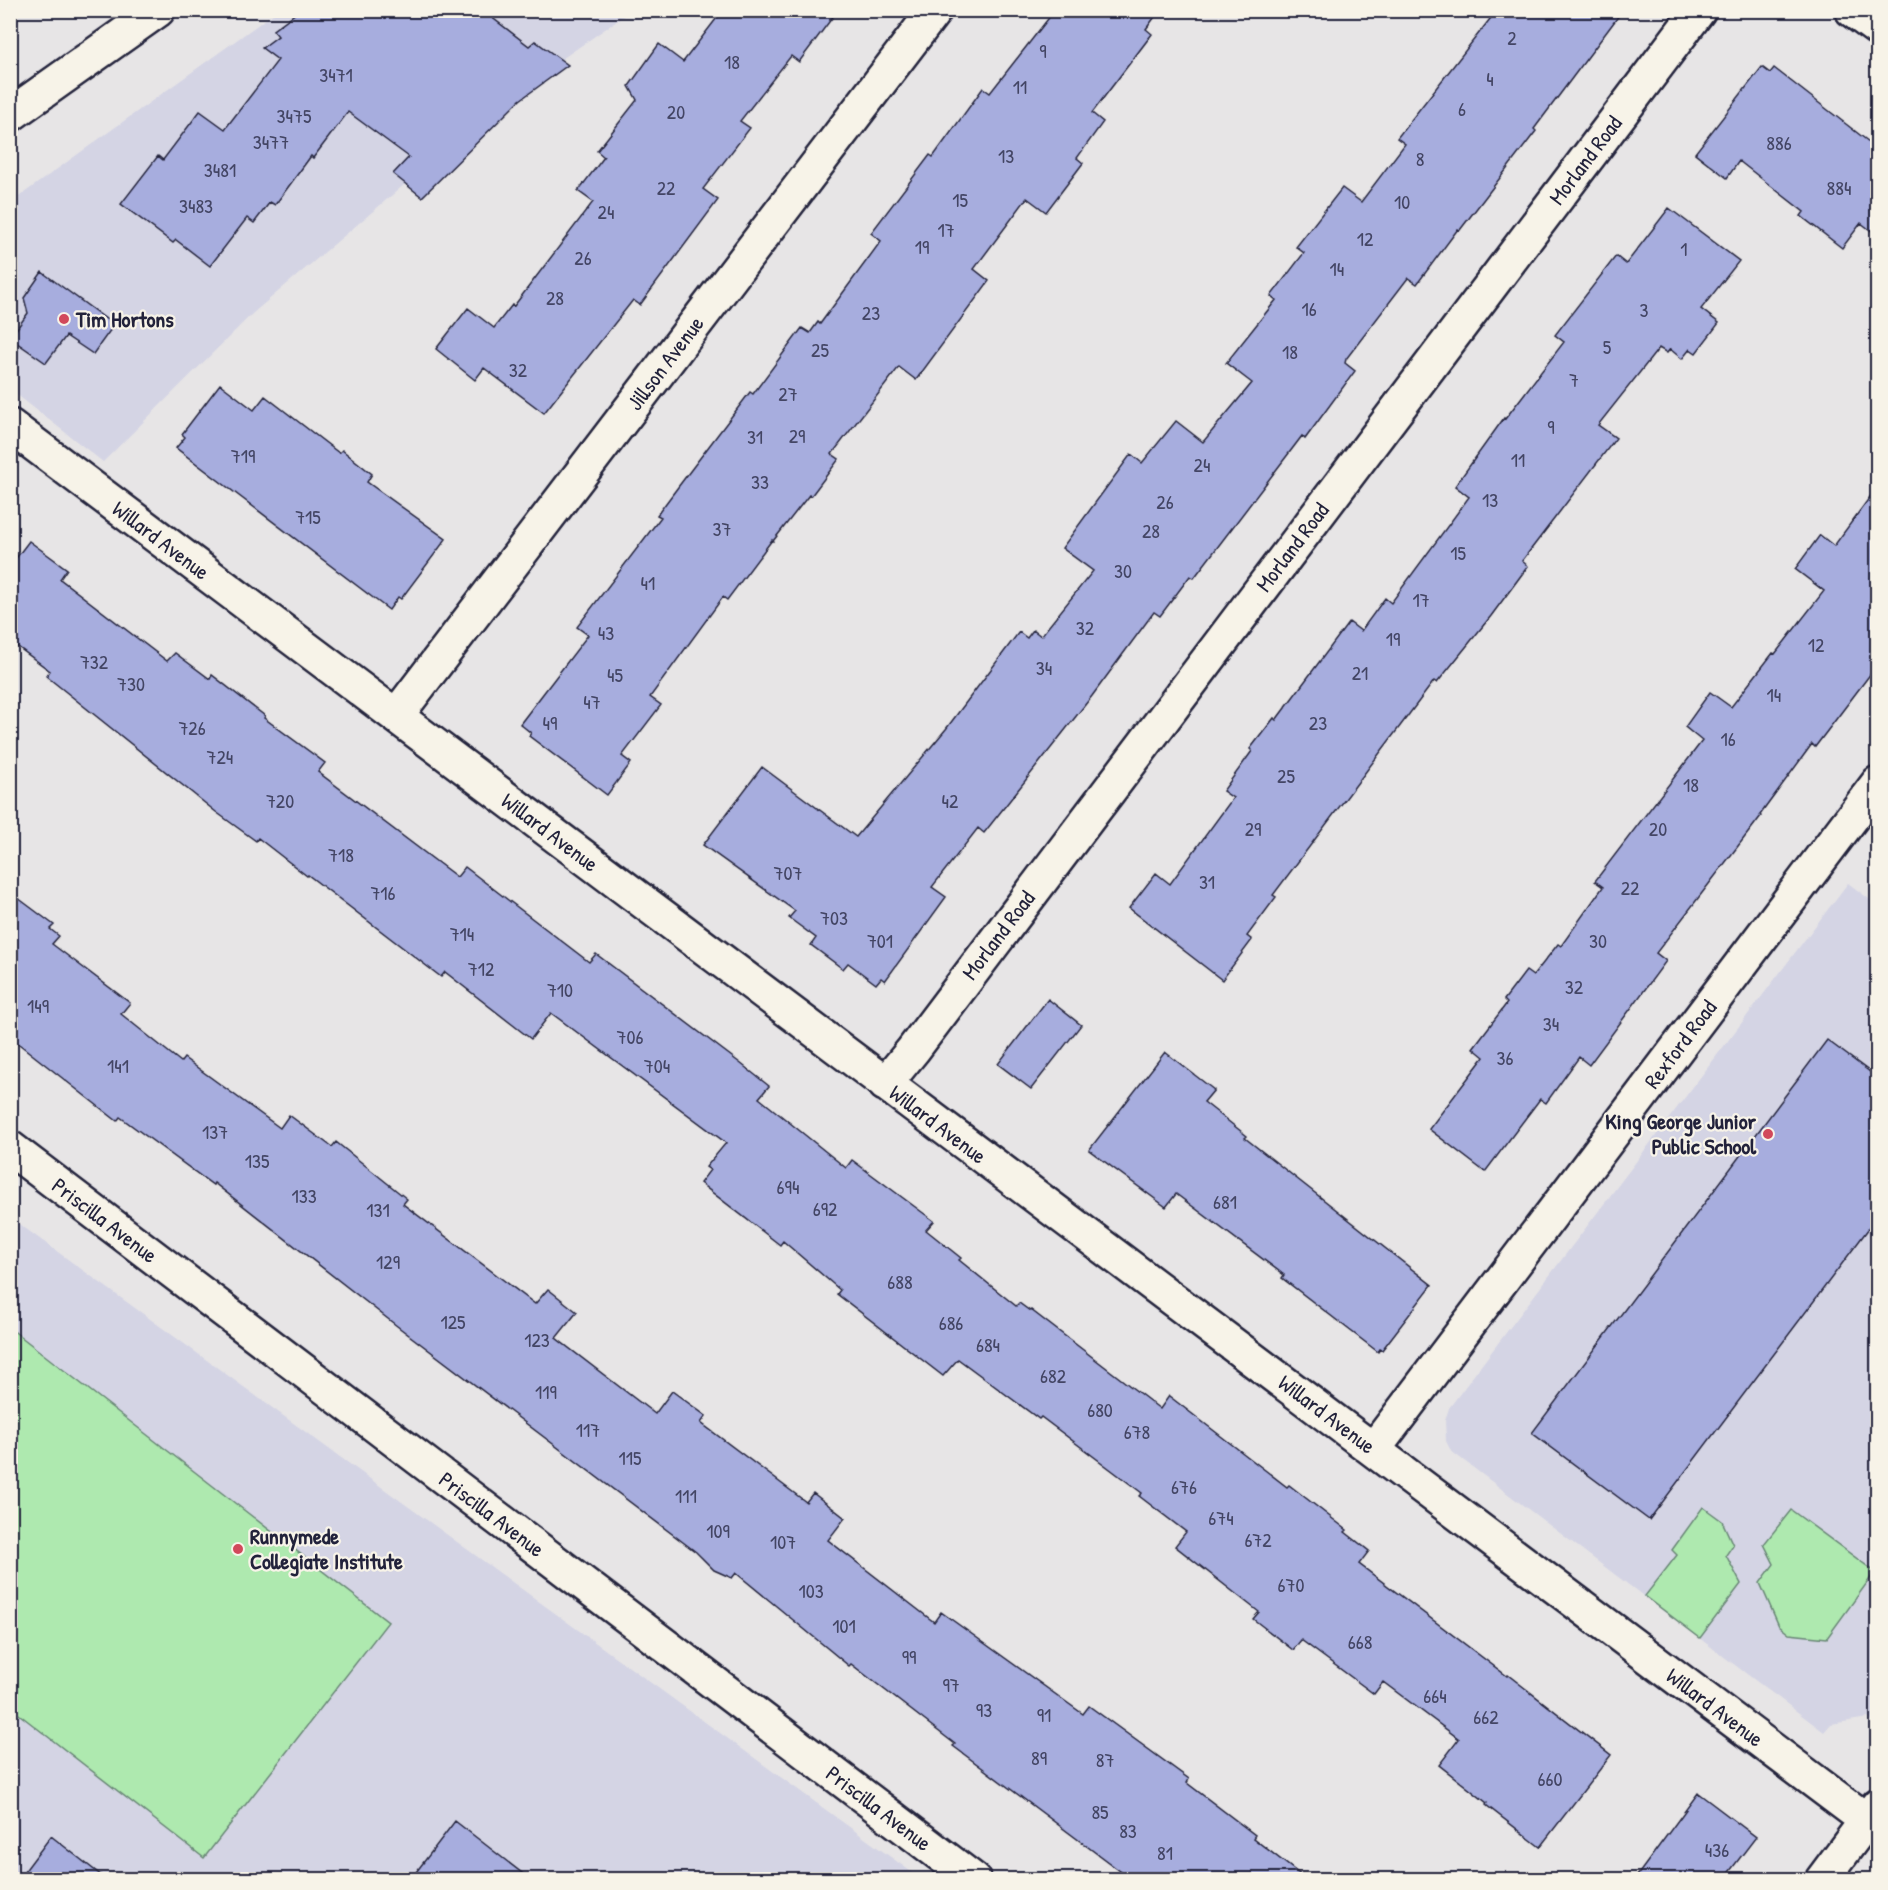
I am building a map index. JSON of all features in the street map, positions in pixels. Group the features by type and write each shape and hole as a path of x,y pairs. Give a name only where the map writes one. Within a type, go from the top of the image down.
{"street":[{"path":"10,115 158,10"},
{"name":"Jillson Avenue","path":"396,716 935,10"},
{"name":"Morland Road","path":"885,1084 1699,10"},
{"path":"1852,10 1878,29"},
{"name":"Willard Avenue","path":"10,426 1374,1449 1872,1813"},
{"name":"Rexford Road","path":"1374,1449 1878,783"},
{"name":"Priscilla Avenue","path":"10,1148 974,1880"},
{"path":"1822,1880 1872,1813"}],"shaded area":[{"path":"277,11 631,11 510,95 253,313 103,462 11,390 10,203"},
{"name":"King George Junior Public School","path":"1848,883 1877,905 1877,1726 1868,1718 1831,1724 1824,1732 1451,1451 1446,1441 1445,1420 1449,1408"},
{"name":"Runnymede Collegiate Institute","path":"11,1218 921,1879 11,1879"}],"green space":[{"path":"11,1329 388,1622 204,1858 11,1708"},
{"path":"1703,1507 1722,1521 1733,1545 1726,1555 1741,1584 1700,1638 1645,1596 1677,1555 1672,1550"},
{"path":"1791,1510 1875,1572 1827,1638 1789,1634 1779,1626 1760,1583 1774,1564 1764,1544"}],"building":[{"path":"300,10 482,10 529,46 535,41 568,65 520,100 422,197 393,174 409,157 348,112 313,158 311,156 275,205 270,202 254,223 247,218 210,266 176,240 173,243 121,204 158,156 163,160 200,111 225,129 278,60 262,48 278,36 273,30"},
{"path":"723,10 838,10 799,62 791,56 740,121 750,128 703,189 718,200 640,305 633,300 544,413 484,368 475,380 436,349 468,308 494,328 512,305 514,306 593,202 578,191 604,157 597,151 637,100 629,86 659,44 683,62"},
{"path":"1055,10 1160,10 1146,29 1152,34 1092,113 1103,122 1077,158 1083,163 1046,212 1027,198 974,269 989,281 916,380 899,367 832,454 839,459 811,496 809,495 772,540 727,600 723,597 650,697 661,705 622,756 631,763 607,795 529,736 531,733 520,724 588,635 577,627 661,517 657,515 750,392 753,394 802,328 810,333 818,322 820,324 881,241 871,233 930,155 933,157 983,88 990,93"},
{"path":"1497,10 1623,10 1534,129 1536,131 1460,230 1458,229 1417,284 1408,278 1346,359 1345,363 1355,371 1305,439 1302,436 1194,578 1190,576 1160,616 1154,612 1092,696 984,833 978,828 932,887 946,897 885,981 881,978 876,984 848,963 843,969 811,945 816,938 789,918 795,911 703,845 762,767 856,837 946,729 1019,632 1027,638 1033,630 1041,636 1093,571 1062,548 1131,454 1142,463 1176,421 1203,442 1252,383 1226,363 1276,300 1271,296 1304,253 1296,247 1342,188 1361,202 1405,144 1397,138"},
{"path":"1762,67 1770,73 1774,68 1878,149 1878,236 1861,223 1842,248 1801,216 1804,212 1739,161 1727,178 1695,153"},
{"path":"1669,208 1739,261 1701,309 1719,323 1696,353 1690,349 1682,359 1670,349 1667,353 1659,348 1598,425 1616,438 1522,561 1528,566 1491,616 1437,683 1434,681 1273,895 1276,897 1247,936 1252,940 1222,980 1129,908 1156,873 1170,884 1233,798 1223,791 1252,751 1250,749 1274,718 1276,720 1349,622 1361,631 1385,598 1391,603 1469,497 1455,486 1504,418 1564,342 1555,335 1616,256 1626,264"},
{"name":"Tim Hortons","path":"42,272 114,325 93,354 66,336 46,363 10,338 28,313 24,298"},
{"path":"220,384 254,410 265,396 339,453 342,450 372,474 367,482 446,539 401,599 398,597 389,610 176,448 185,437 182,434"},
{"path":"1878,486 1878,664 1815,747 1812,744 1761,816 1656,953 1666,961 1589,1065 1579,1057 1546,1103 1540,1099 1485,1172 1429,1129 1484,1057 1473,1048 1507,1003 1504,1000 1526,971 1533,976 1558,944 1561,946 1603,887 1595,881 1702,741 1685,727 1710,692 1731,707 1824,591 1795,569 1820,535 1834,546"},
{"path":"29,541 67,569 60,579 167,661 175,653 210,679 212,675 265,716 264,718 325,763 318,772 457,877 465,867 589,962 596,954 740,1063 769,1086 759,1098 846,1168 852,1160 934,1221 926,1230 1016,1306 1019,1303 1031,1310 1160,1409 1169,1396 1287,1487 1289,1485 1347,1530 1345,1532 1369,1551 1359,1564 1611,1755 1540,1847 1439,1765 1459,1739 1383,1682 1374,1694 1301,1640 1293,1650 1253,1619 1259,1612 1175,1546 1186,1532 1139,1496 1142,1493 1041,1417 1039,1419 958,1359 943,1376 837,1294 840,1290 783,1241 780,1245 700,1183 710,1170 706,1167 726,1143 551,1013 531,1039 445,972 441,977 258,838 256,841 216,812 46,676 50,671 10,641 10,566"},
{"path":"10,892 54,925 50,929 59,936 52,944 130,1003 121,1014 181,1062 184,1058 280,1128 289,1115 332,1147 336,1142 407,1199 403,1204 535,1304 548,1289 577,1312 556,1338 655,1414 672,1391 706,1416 701,1423 806,1502 813,1493 845,1518 828,1540 934,1622 941,1612 1083,1714 1089,1706 1189,1779 1187,1783 1255,1835 1253,1838 1307,1880 1132,1880 953,1746 955,1744 851,1664 849,1666 736,1573 732,1578 714,1570 696,1552 397,1326 214,1183 213,1185 120,1117 117,1121 10,1037"},
{"path":"1048,999 1081,1025 1031,1089 998,1064"},
{"path":"1827,1040 1878,1078 1878,1216 1649,1520 1532,1433"},
{"path":"1165,1052 1214,1090 1204,1102 1247,1136 1245,1138 1432,1285 1382,1350 1378,1352 1282,1278 1284,1275 1176,1194 1166,1207 1089,1150"},
{"path":"1698,1793 1756,1837 1723,1880 1634,1880"},
{"path":"455,1821 531,1880 410,1880"},
{"path":"51,1836 107,1880 18,1880"}],"place":[{"name":"Tim Hortons","path":"64,319"},
{"name":"King George Junior Public School","path":"1768,1134"},
{"name":"Runnymede Collegiate Institute","path":"238,1549"}]}
